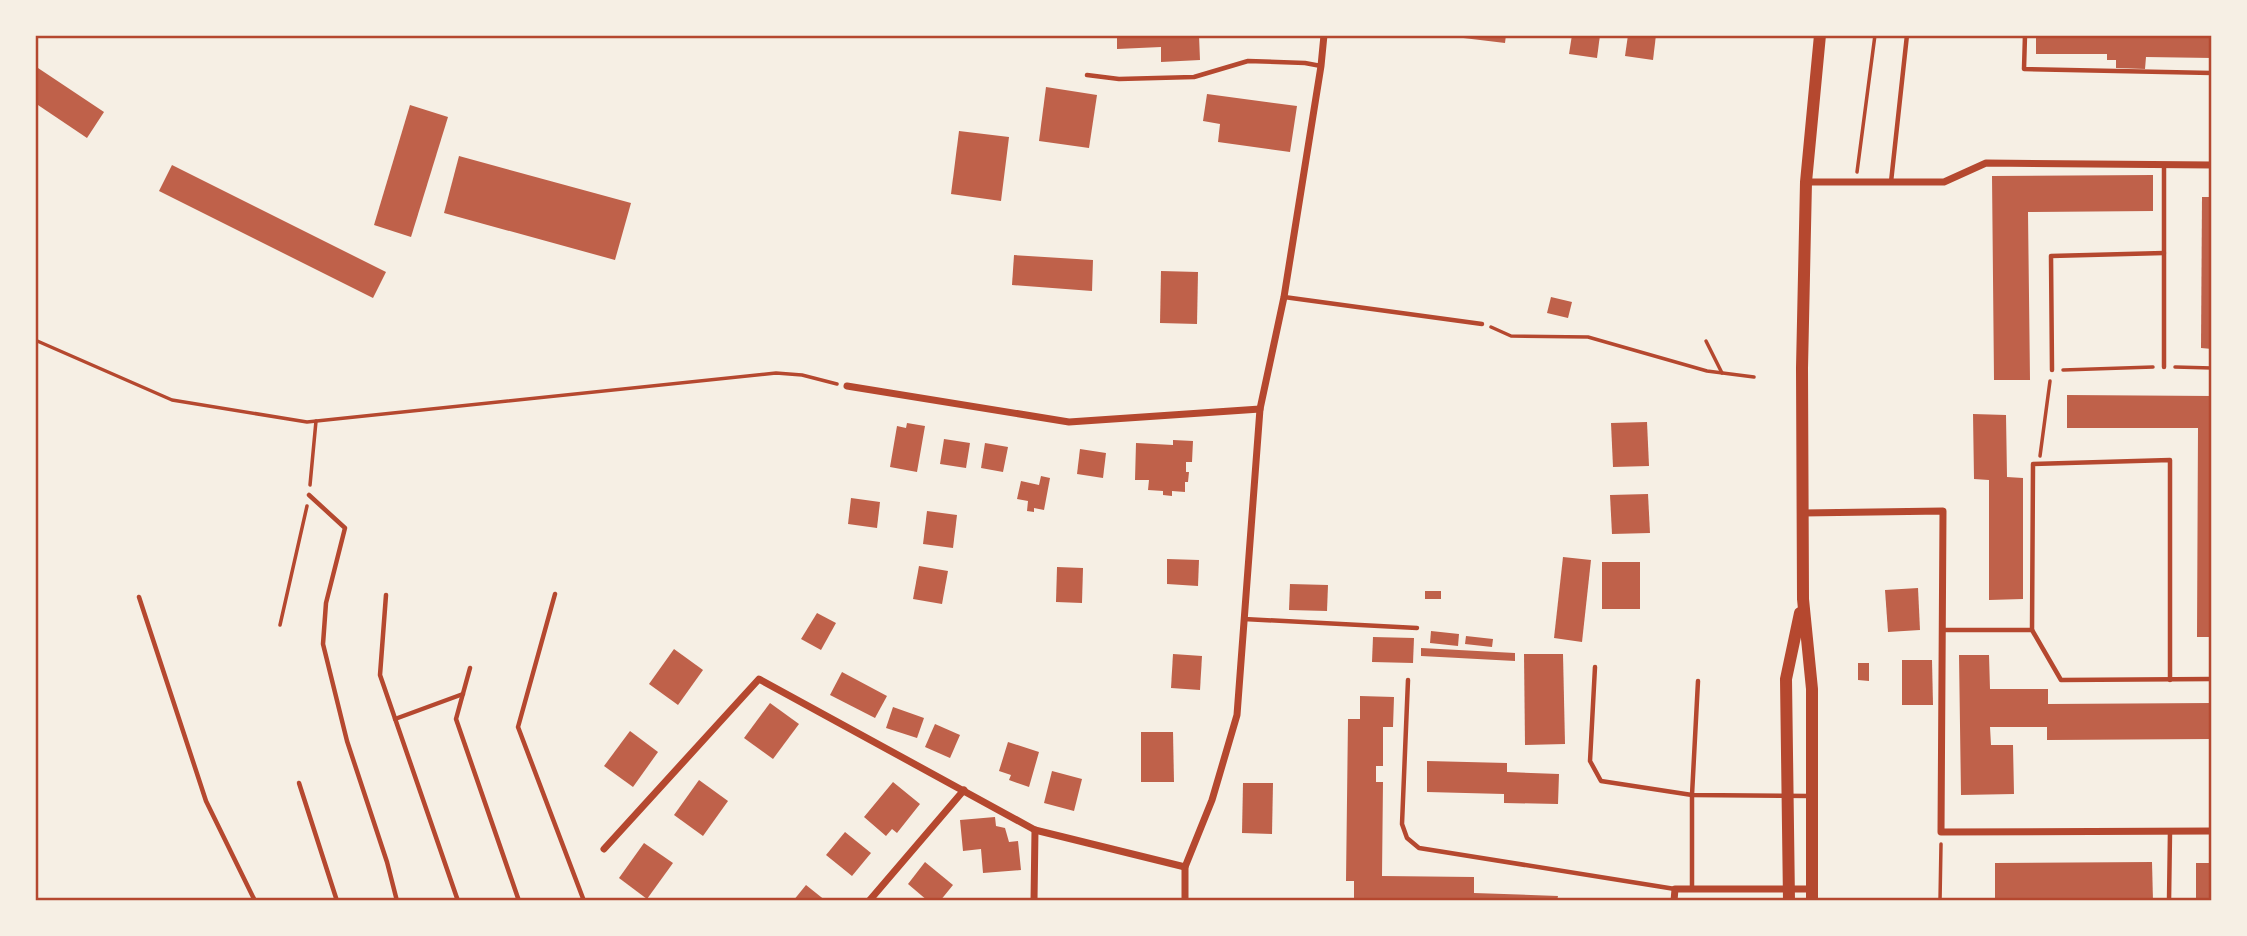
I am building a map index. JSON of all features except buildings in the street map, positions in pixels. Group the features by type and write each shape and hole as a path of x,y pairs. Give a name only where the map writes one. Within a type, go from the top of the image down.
{"main road":[{"path":"1812,895 1812,689 1803,599 1802,368 1805,182 1820,35"},
{"path":"1789,895 1786,679 1803,599"}],"street":[{"path":"1185,901 1185,867 1212,800 1237,715 1260,409 1283,297 1324,35"},
{"path":"1805,182 1944,182 1986,163 2212,165"},
{"path":"847,386 1069,422 1260,409"},
{"path":"1803,513 1943,511 1941,832 2212,831"},
{"path":"604,849 759,678 1035,830 1185,867"},
{"path":"869,901 964,790"},
{"path":"1034,901 1035,830"},
{"path":"1674,901 1675,889 1812,895"}],"lane":[{"path":"1891,182 1907,35"},
{"path":"2025,35 2024,69 2212,72"},
{"path":"1087,75 1119,79 1194,77 1248,61 1321,66"},
{"path":"2164,165 2164,367"},
{"path":"2052,370 2051,256 2164,253"},
{"path":"1283,297 1482,324"},
{"path":"2170,680 2170,460 2032,464 2032,630 2061,680 2170,680 2212,679"},
{"path":"309,495 345,528 326,603 323,644 347,741 397,901"},
{"path":"555,594 517,727 584,901"},
{"path":"386,595 380,675 458,901"},
{"path":"139,597 206,801 255,901"},
{"path":"1243,619 1417,628"},
{"path":"1942,630 2032,630"},
{"path":"1595,667 1590,761 1601,781 1692,795 1812,796"},
{"path":"470,668 456,719 519,901"},
{"path":"1408,680 1402,824 1406,838 1419,848 1675,889"},
{"path":"1692,889 1692,795 1698,681"},
{"path":"395,719 463,693"},
{"path":"299,783 337,901"},
{"path":"2169,901 2170,832"}],"path":[{"path":"1856,182 1875,35"},
{"path":"1482,324 1511,336 1588,337 1707,371 1754,377"},
{"path":"35,340 172,400 307,422 776,373 847,386"},
{"path":"1706,341 1722,373"},
{"path":"2039,463 2052,370 2212,368"},
{"path":"280,625 309,495 316,421"},
{"path":"1940,901 1941,832"}]}
